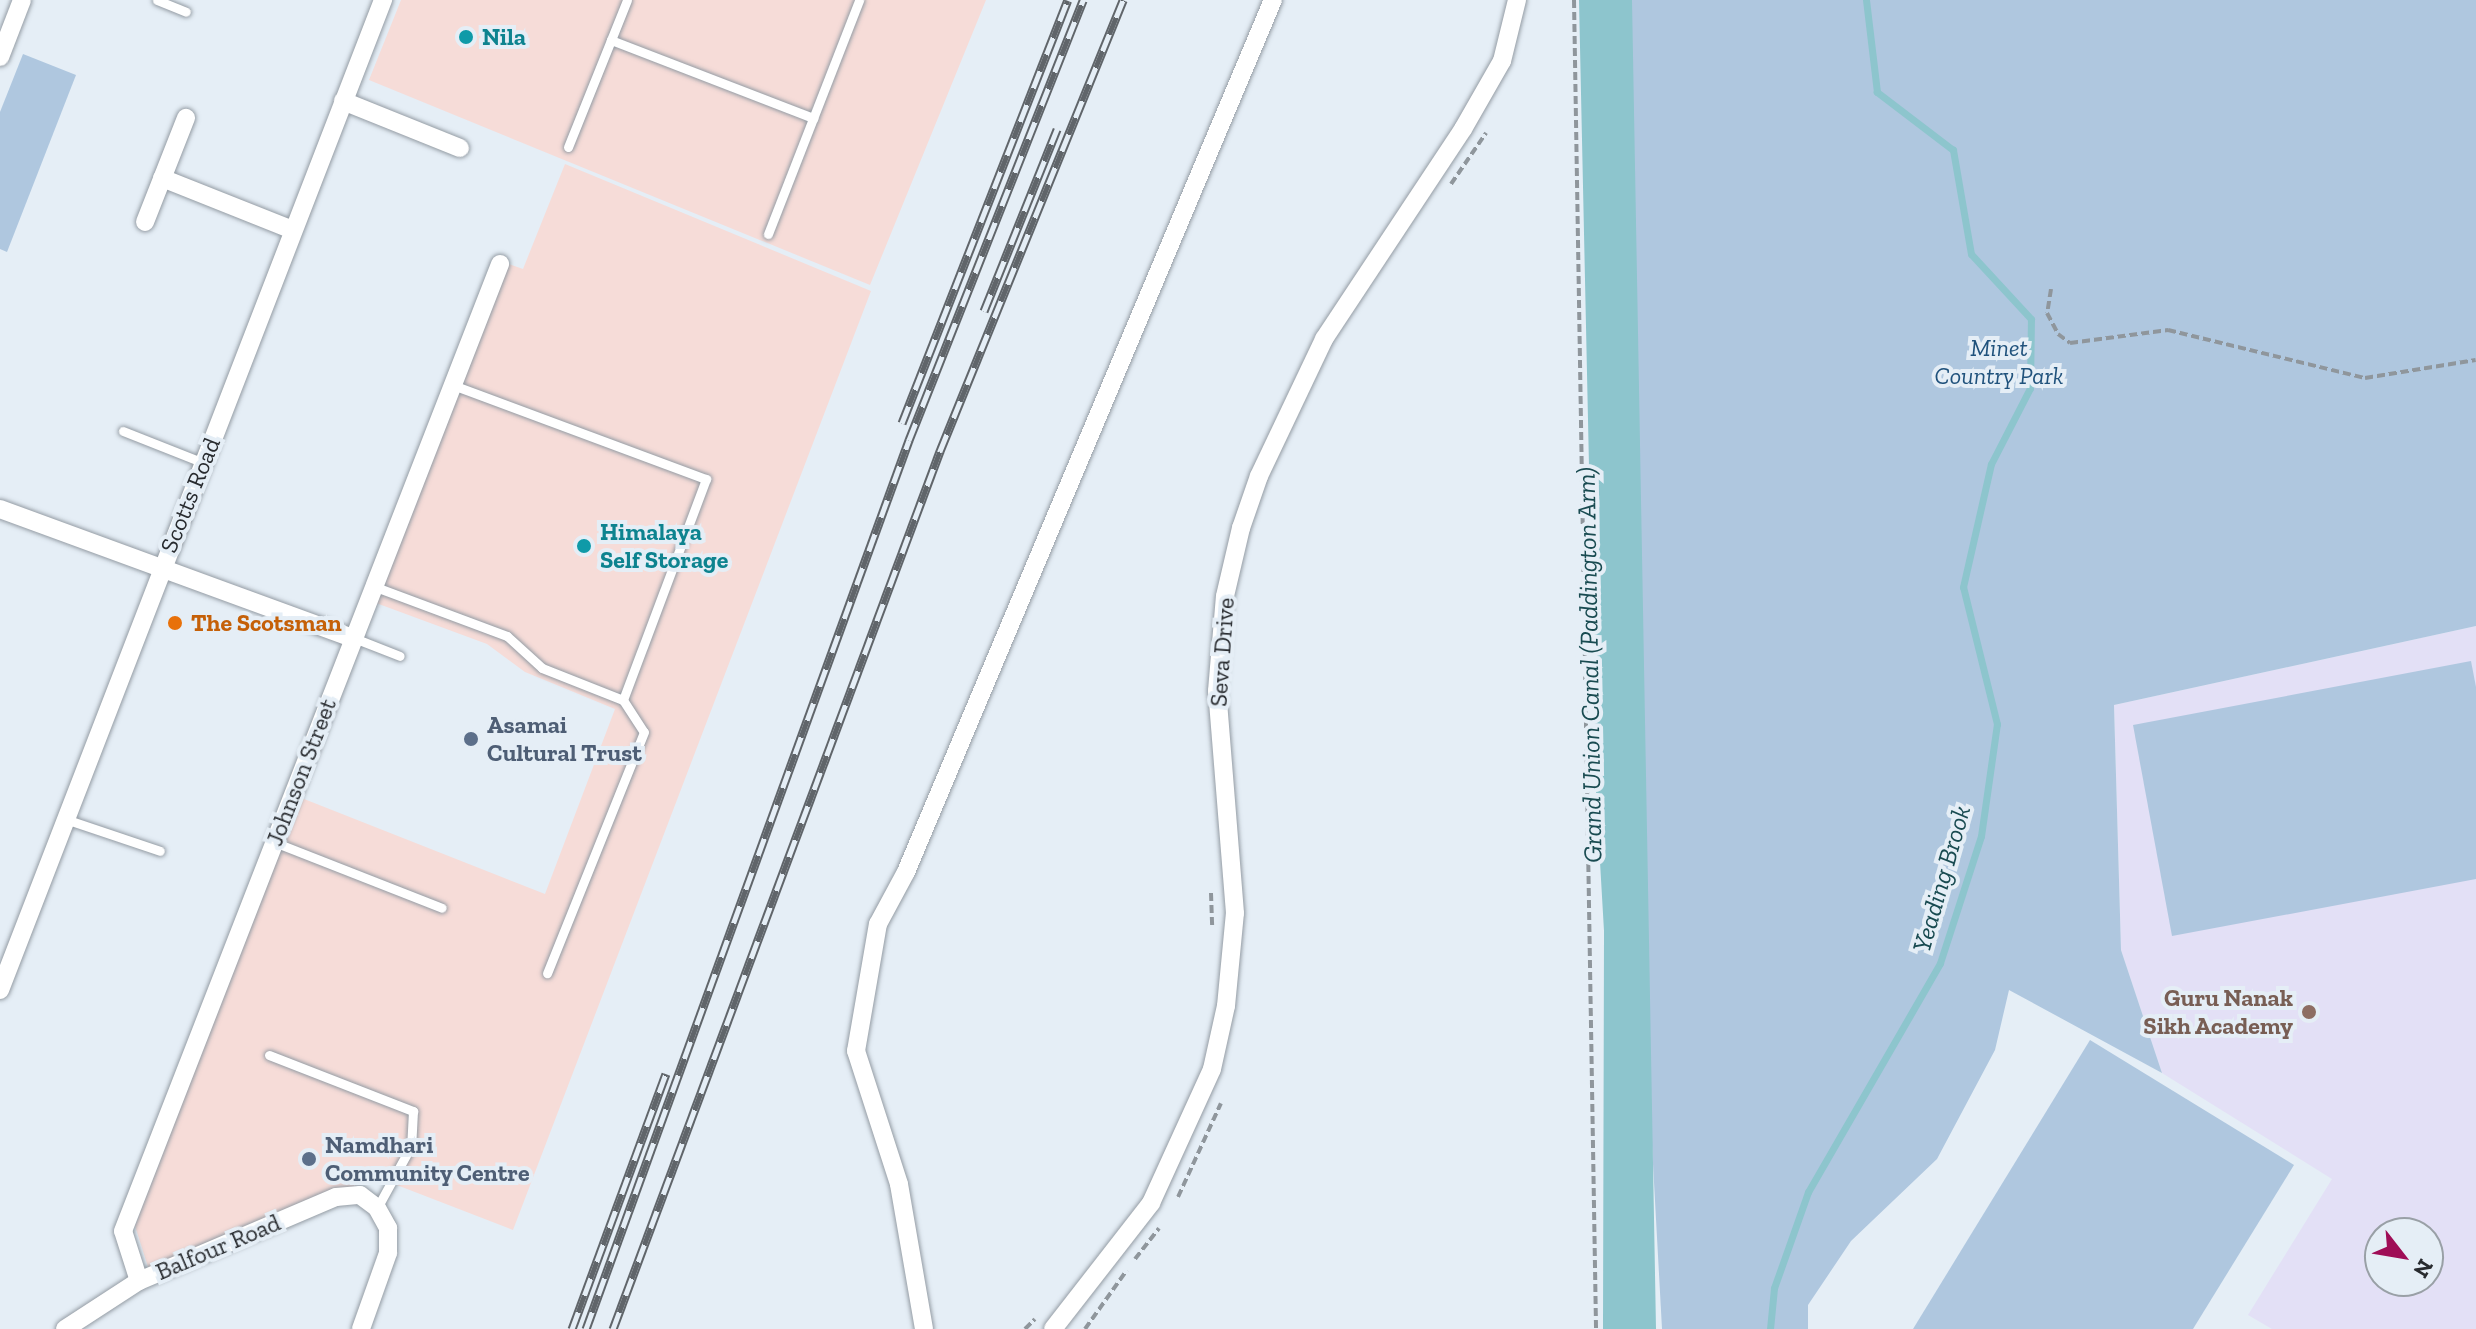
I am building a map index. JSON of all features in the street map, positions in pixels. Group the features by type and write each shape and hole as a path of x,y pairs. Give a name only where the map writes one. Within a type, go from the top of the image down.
{"street":[{"path":"0,57 22,0"},
{"name":"Scotts Road","path":"0,990 383,0"},
{"path":"924,1329 899,1184 856,1051 878,924 906,872 1273,0"},
{"name":"Seva Drive","path":"1053,1329 1151,1203 1212,1069 1226,1006 1235,913 1216,727 1220,630 1250,502 1324,339 1486,91 1512,36 1517,0"},
{"path":"343,101 460,148"},
{"path":"145,222 186,118"},
{"path":"162,178 293,230"},
{"name":"Johnson Street","path":"139,1281 123,1231 500,264"},
{"path":"0,509 353,638"},
{"name":"Balfour Road","path":"65,1329 139,1281 336,1197 360,1195 377,1208"},
{"path":"361,1329 388,1253 388,1228 377,1208"}],"lane":[{"path":"157,0 186,12"},
{"path":"568,147 627,0"},
{"path":"768,234 859,0"},
{"path":"611,40 813,118"},
{"path":"453,385 706,479 623,700"},
{"path":"123,431 204,463"},
{"path":"373,586 507,636 542,668 623,700 644,732 547,973"},
{"path":"353,638 400,656"},
{"path":"65,819 160,851"},
{"path":"274,841 442,908"},
{"path":"269,1055 413,1111 411,1146 377,1208"}],"path":[{"path":"1574,0 1596,1329"},
{"path":"2051,289 2047,313 2058,334 2070,343 2168,330 2365,378 2476,360"},
{"path":"1211,877 1213,938"}],"shaded area":[{"path":"401,0 986,0 870,285 369,80"},
{"path":"1579,0 1632,0 1656,1329 1603,1329 1604,931 1596,793"},
{"path":"565,164 871,291 513,1230 376,1177 149,1270 135,1226 299,797 545,894 615,709 525,672 487,644 376,603 506,263 523,269"},
{"name":"Guru Nanak Sikh Academy","path":"2476,626 2476,1329 2272,1329 2248,1315 2332,1179 2162,1073 2121,950 2114,705"}],"green space":[{"name":"Minet Country Park","path":"1629,0 2476,0 2476,626 2114,705 2121,950 2162,1073 2009,990 1995,1050 1937,1159 1851,1241 1808,1305 1808,1329 1662,1329 1644,999"},
{"path":"23,54 76,75 7,252 0,249 0,112"},
{"path":"2471,661 2476,687 2476,879 2172,936 2133,725"},
{"path":"2090,1040 2294,1165 2193,1329 1913,1329"}],"waterway":[{"name":"Yeading Brook","path":"1770,1329 1774,1288 1808,1192 1940,963 1981,836 1997,724 1963,587 1991,464 2030,388 2031,319 1971,254 1953,150 1877,92 1866,0"}],"railway":[{"path":"902,423 1068,0"},
{"path":"586,1329 909,440 1083,0"},
{"path":"613,1329 940,451 1123,0"},
{"path":"984,311 1057,129"},
{"path":"572,1329 666,1074"}],"place":[{"name":"Nila","path":"466,37"},
{"name":"Himalaya Self Storage","path":"584,546"},
{"name":"The Scotsman","path":"175,623"},
{"name":"Asamai Cultural Trust","path":"471,739"},
{"name":"Guru Nanak Sikh Academy","path":"2309,1012"},
{"name":"Namdhari Community Centre","path":"309,1159"}],"water label":[{"name":"Grand Union Canal (Paddington Arm)","path":"1590,665"}]}
